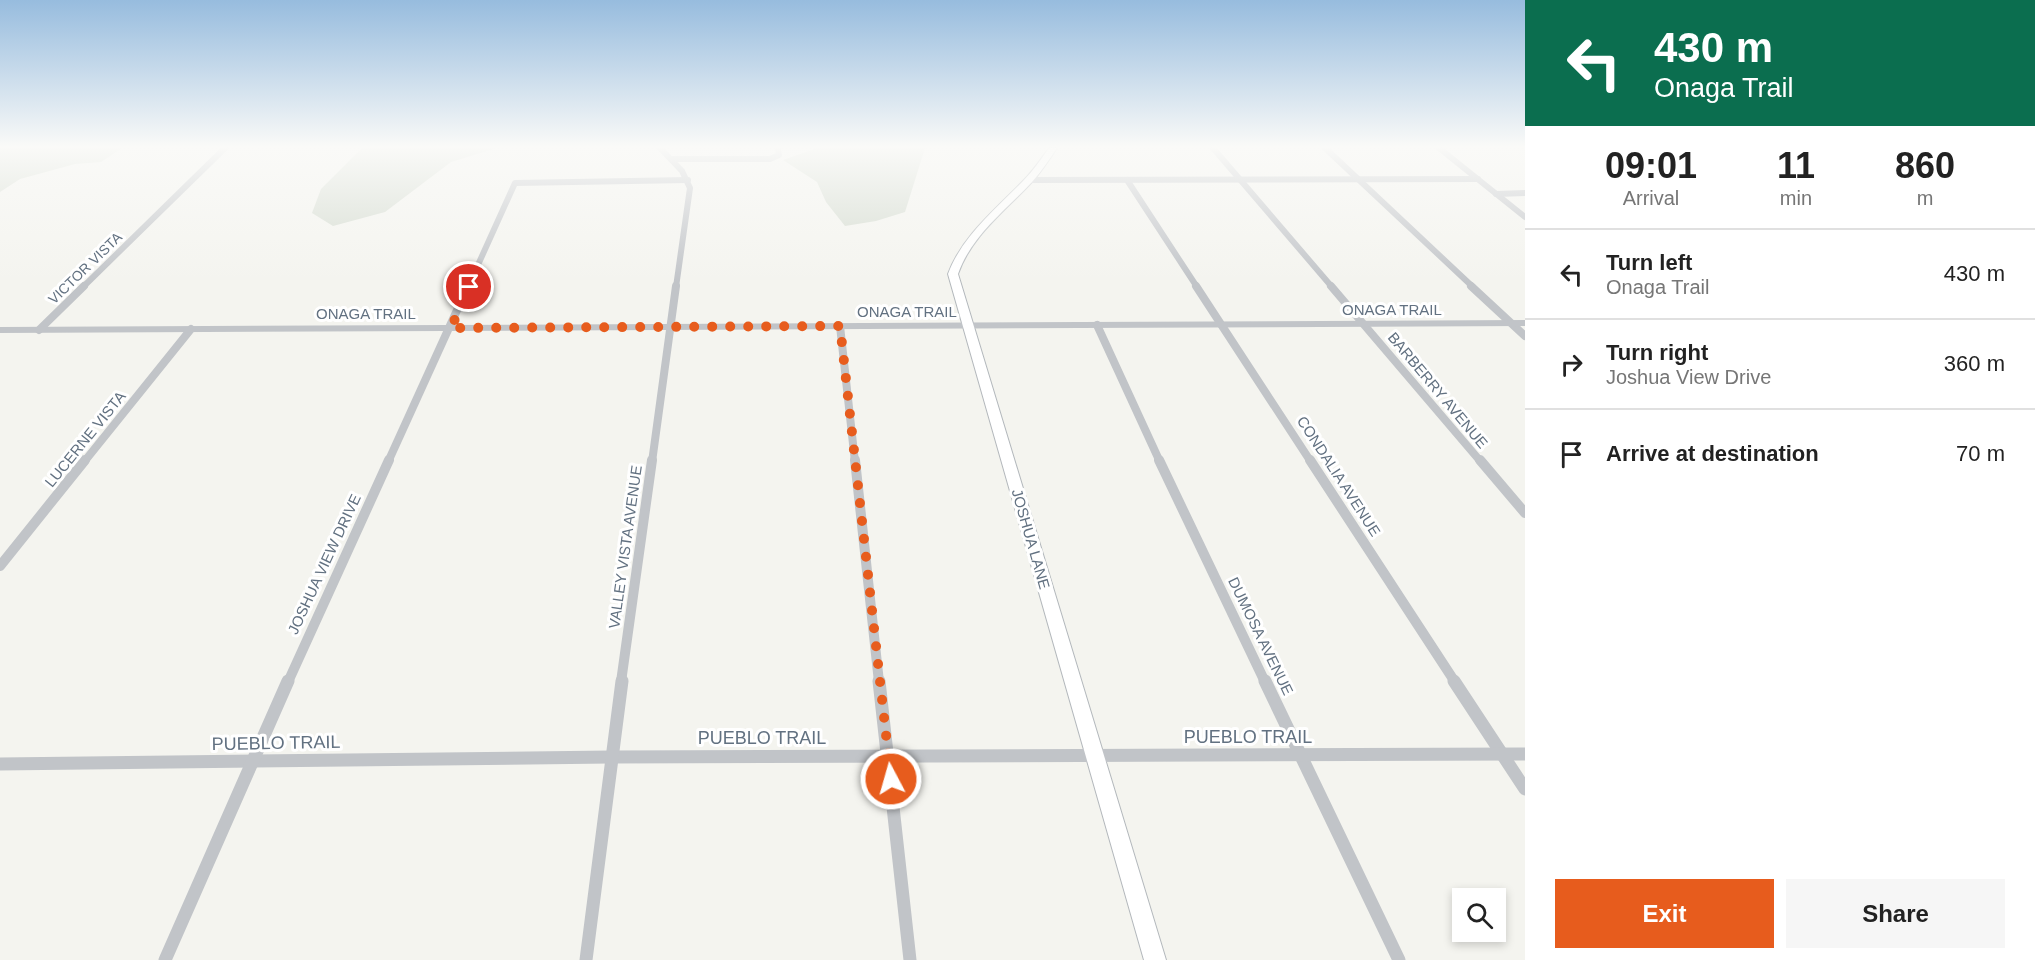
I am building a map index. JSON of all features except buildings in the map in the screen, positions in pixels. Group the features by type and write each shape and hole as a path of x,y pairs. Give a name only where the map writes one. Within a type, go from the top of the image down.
{"main road":[{"name":"JOSHUA LANE","path":"1017,193 955,265 953,274 1155,960"}],"street":[{"name":"VICTOR VISTA","path":"39,330 179,193"},
{"name":"JOSHUA VIEW DRIVE","path":"165,960 252,761 511,193"},
{"name":"VALLEY VISTA AVENUE","path":"586,960 611,757 689,193"},
{"name":"CONDALIA AVENUE","path":"1135,193 1525,789"},
{"name":"BARBERRY AVENUE","path":"1252,193 1525,513"},
{"path":"1374,193 1525,336"},
{"path":"1496,194 1525,193"},
{"path":"1496,194 1525,217"},
{"name":"ONAGA TRAIL","path":"0,330 1525,323"},
{"name":"DUMOSA AVENUE","path":"1097,325 1171,486 1399,960"},
{"path":"840,326 910,960"},
{"name":"LUCERNE VISTA","path":"0,566 191,329"},
{"name":"PUEBLO TRAIL","path":"0,764 611,757 1525,754"}],"shaded area":[{"path":"320,193 410,193 385,212 333,226 312,213"},
{"path":"822,193 911,193 905,212 876,221 845,226 826,202"}],"route":[{"path":"469,287 451,328 840,326 891,779"}]}
